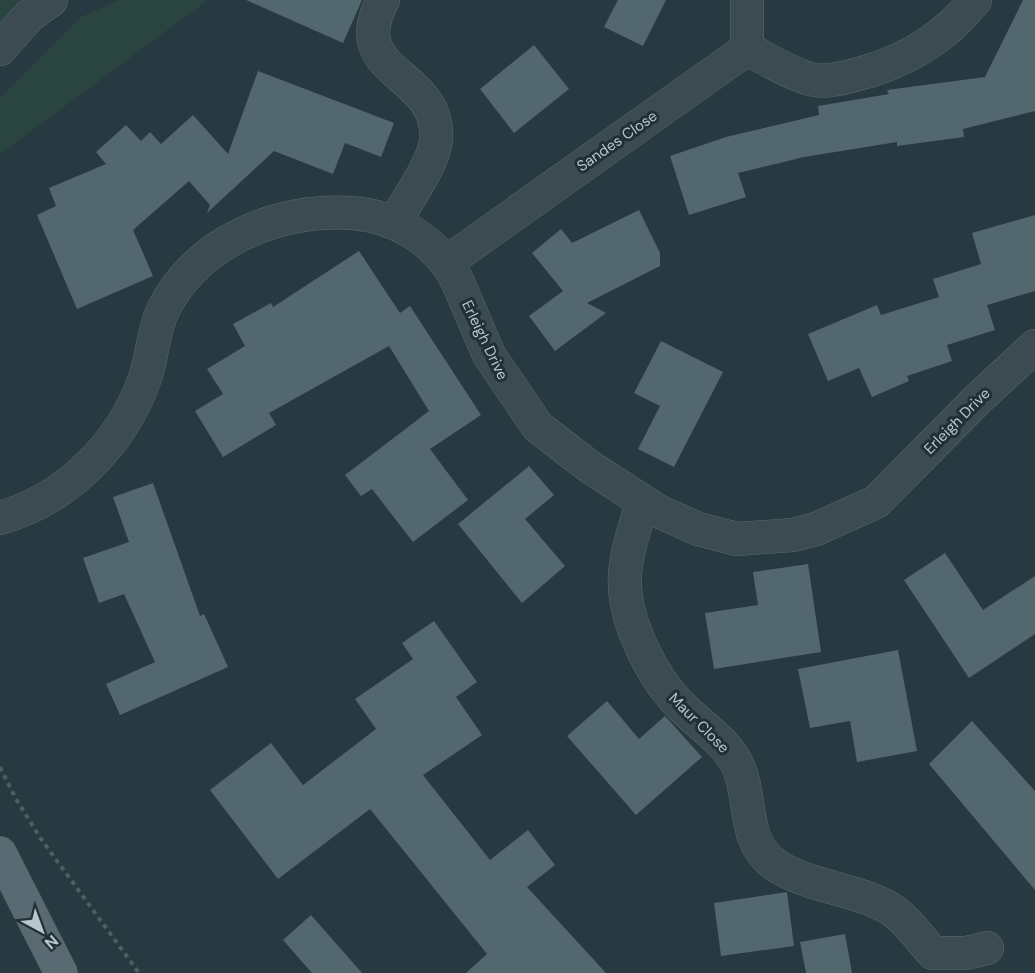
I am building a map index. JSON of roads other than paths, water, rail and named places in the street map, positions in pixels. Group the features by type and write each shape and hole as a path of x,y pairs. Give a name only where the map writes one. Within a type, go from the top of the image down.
{"main road":[{"path":"0,853 61,973"}],"street":[{"path":"383,0 372,24 376,47 388,67 416,88 425,99 430,107 436,130 434,152 395,222"},
{"path":"747,0 747,49 808,79 842,78 882,68 926,46 954,25 975,0"},
{"path":"0,49 38,5"},
{"name":"Sandes Close","path":"447,262 747,49"},
{"name":"Erleigh Drive","path":"0,518 46,500 73,482 102,451 126,416 141,387 164,309 176,290 207,256 250,229 283,218 318,212 366,214 395,222 433,248 447,262 489,355 538,427 642,502 698,529 737,539 793,535 835,522 876,502 978,399 1035,346"},
{"name":"Maur Close","path":"642,502 626,570 625,588 629,608 652,670 664,687 715,737 736,762 743,778 748,814 757,845 765,856 787,871 890,908 934,963"},
{"path":"934,963 987,948"}]}
